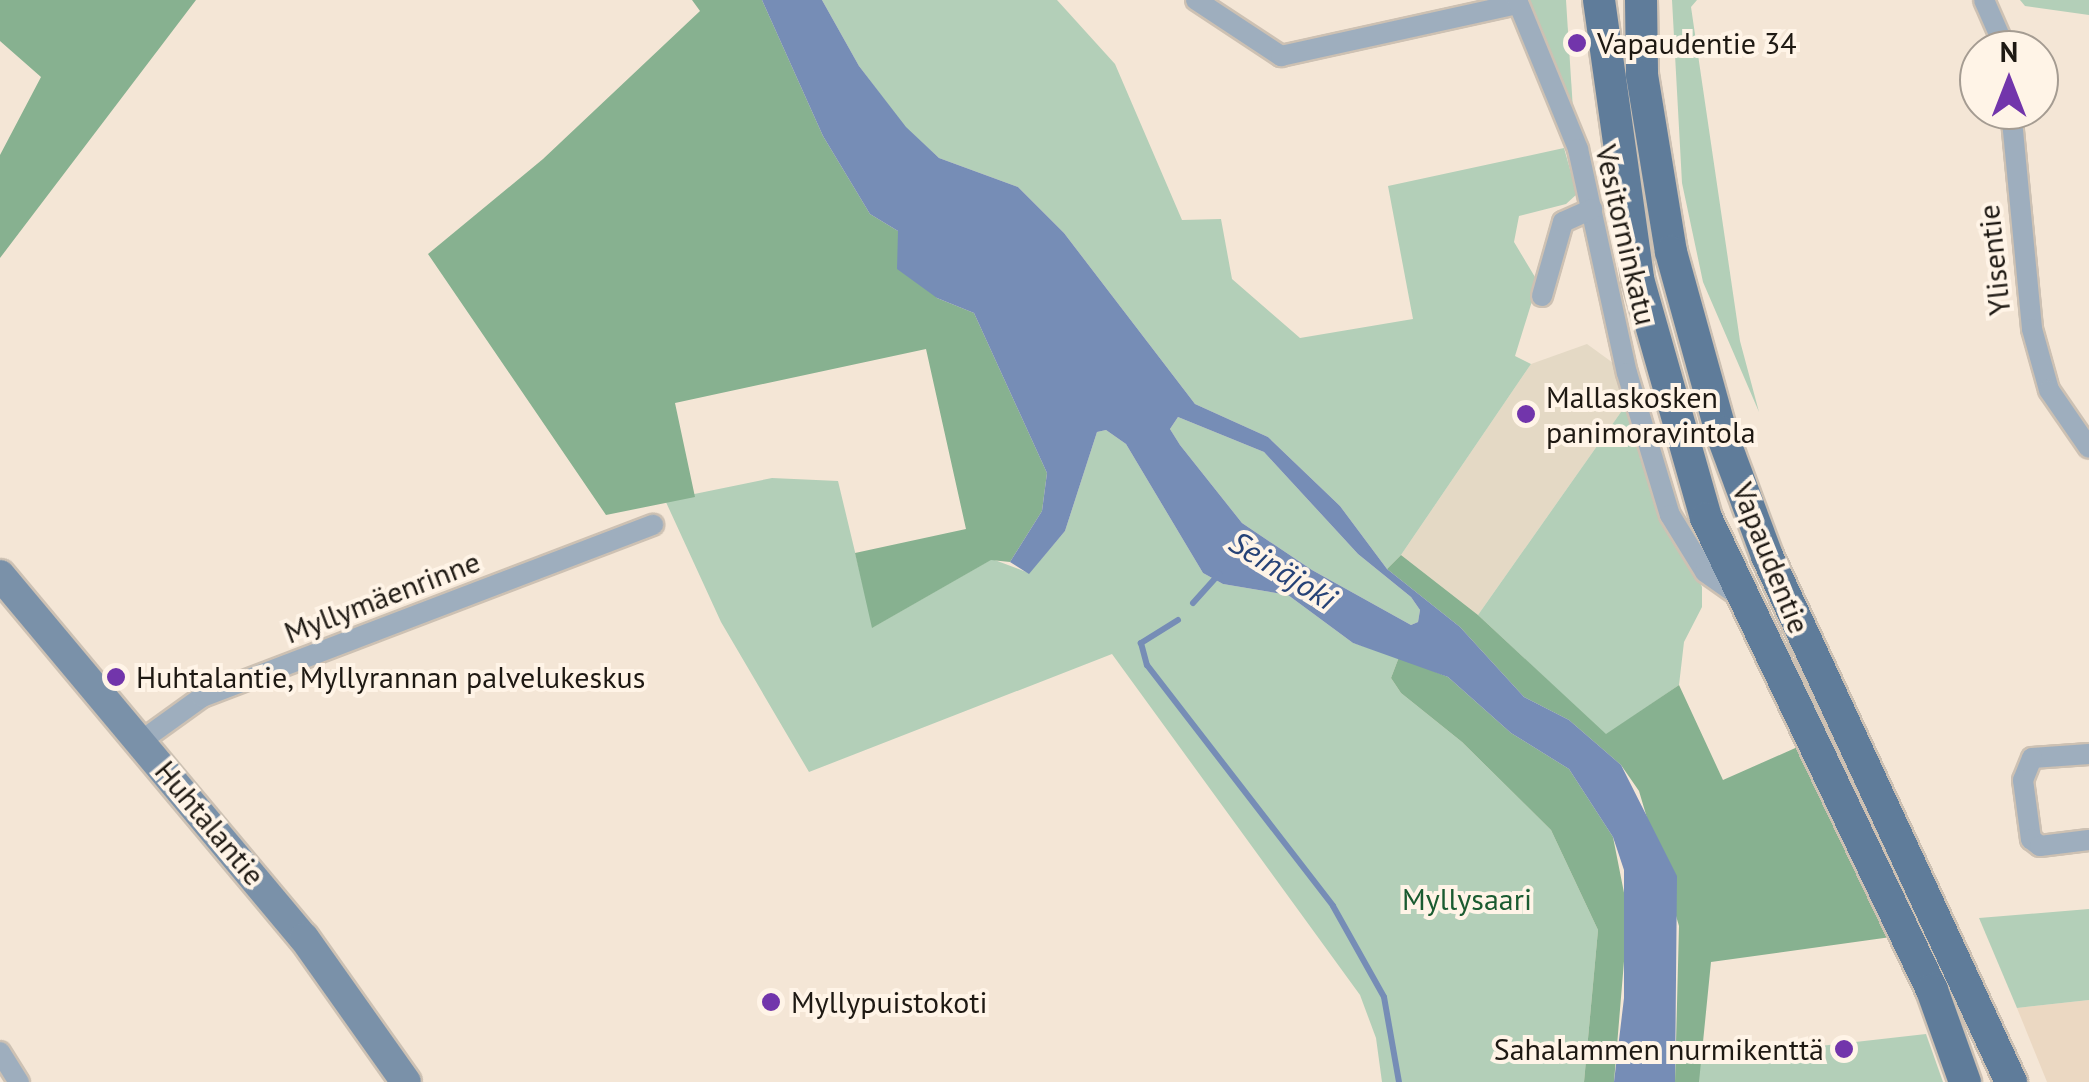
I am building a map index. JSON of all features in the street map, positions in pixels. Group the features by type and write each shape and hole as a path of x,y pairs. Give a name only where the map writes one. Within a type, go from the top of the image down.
{"main road":[{"name":"Vapaudentie","path":"1598,0 1638,279 1678,432 1739,596 1932,990 1964,1082"},
{"name":"Vapaudentie","path":"1641,0 1642,74 1671,252 1721,432 1806,642 1918,870 2011,1082"},
{"name":"Huhtalantie","path":"0,575 304,938 406,1082"}],"street":[{"path":"1196,0 1281,56 1518,2"},
{"path":"1984,0 1997,30"},
{"name":"Vesitorninkatu","path":"1518,2 1578,149 1626,373 1670,515 1705,572 1739,596"},
{"name":"Ylisentie","path":"2013,130 2032,329 2049,390 2089,448"},
{"path":"1542,296 1564,222 1592,210"},
{"name":"Myllymäenrinne","path":"141,741 202,697 653,526"},
{"path":"2089,754 2032,758 2023,780 2031,839 2040,846 2089,840"},
{"path":"0,1052 19,1082"}],"shaded area":[{"path":"1587,344 1620,368 1628,402 1478,615 1401,555 1531,364"},
{"path":"2089,1000 2089,1082 2047,1082 2017,1008"}],"green space":[{"path":"0,0 196,0 0,258 0,155 41,77 0,41"},
{"path":"692,0 762,0 823,136 870,214 898,231 937,298 974,313 1047,473 1042,511 1010,562 991,560 872,628 855,553 966,529 926,349 675,403 695,497 606,515 428,254 543,159 700,11"},
{"path":"822,0 1057,0 1115,64 1182,220 1221,219 1232,279 1300,338 1413,319 1388,186 1564,148 1577,194 1566,204 1519,216 1514,242 1538,282 1515,356 1531,364 1401,555 1387,569 1340,506 1268,437 1195,404 1064,233 1018,187 939,158 905,127 859,66"},
{"path":"1528,0 1566,0 1573,110 1541,39"},
{"path":"1672,0 1697,0 1691,7 1740,341 1759,412 1703,282 1682,183"},
{"path":"2020,0 2089,0 2089,15 2025,6"},
{"path":"1628,402 1702,587 1702,607 1684,642 1679,685 1606,735 1478,615"},
{"path":"1178,417 1264,452 1358,554 1411,597 1420,610 1418,622 1411,625 1312,570 1242,523 1170,429"},
{"name":"Myllysaari","path":"1106,430 1126,444 1203,573 1223,584 1288,595 1353,643 1399,657 1391,678 1401,693 1462,742 1551,830 1598,930 1584,1082 1382,1082 1376,1038 1360,995 1112,654 809,772 721,622 665,500 772,478 838,481 873,627 992,559 1029,573 1065,531 1097,432"},
{"path":"1401,555 1478,615 1606,734 1679,685 1723,780 1802,745 1891,937 1711,962 1699,1082 1675,1082 1679,926 1639,791 1621,765 1569,720 1524,697 1460,627 1387,569"},
{"path":"1399,657 1448,677 1511,733 1569,769 1613,837 1628,913 1614,1082 1584,1082 1598,930 1551,830 1462,742 1401,693 1391,678"},
{"path":"2089,909 2089,1000 2017,1008 1979,918"},
{"name":"Sahalammen nurmikenttä","path":"1926,1034 1943,1082 1699,1082 1696,1060"}],"water":[{"name":"Seinäjoki","path":"762,0 822,0 859,66 906,127 939,158 1018,187 1064,233 1195,404 1268,437 1340,506 1387,569 1460,627 1524,697 1569,720 1621,765 1677,876 1675,1082 1614,1082 1624,998 1624,870 1613,837 1569,769 1511,733 1448,677 1353,643 1288,595 1223,584 1203,573 1126,444 1106,430 1097,432 1065,531 1029,574 1010,562 1042,511 1047,473 974,313 937,298 897,269 898,231 870,214 823,136","holes":["1178,417 1264,452 1358,554 1411,597 1420,610 1418,622 1411,625 1312,570 1242,523 1170,429"]}],"waterway":[{"path":"1193,603 1219,574"},
{"path":"1178,620 1141,643 1147,665 1333,906 1384,997 1399,1082"}],"place":[{"name":"Vapaudentie 34","path":"1577,43"},
{"name":"Mallaskosken panimoravintola","path":"1526,414"},
{"name":"Huhtalantie, Myllyrannan palvelukeskus","path":"116,677"},
{"name":"Myllypuistokoti","path":"771,1002"},
{"name":"Sahalammen nurmikenttä","path":"1844,1049"}]}
